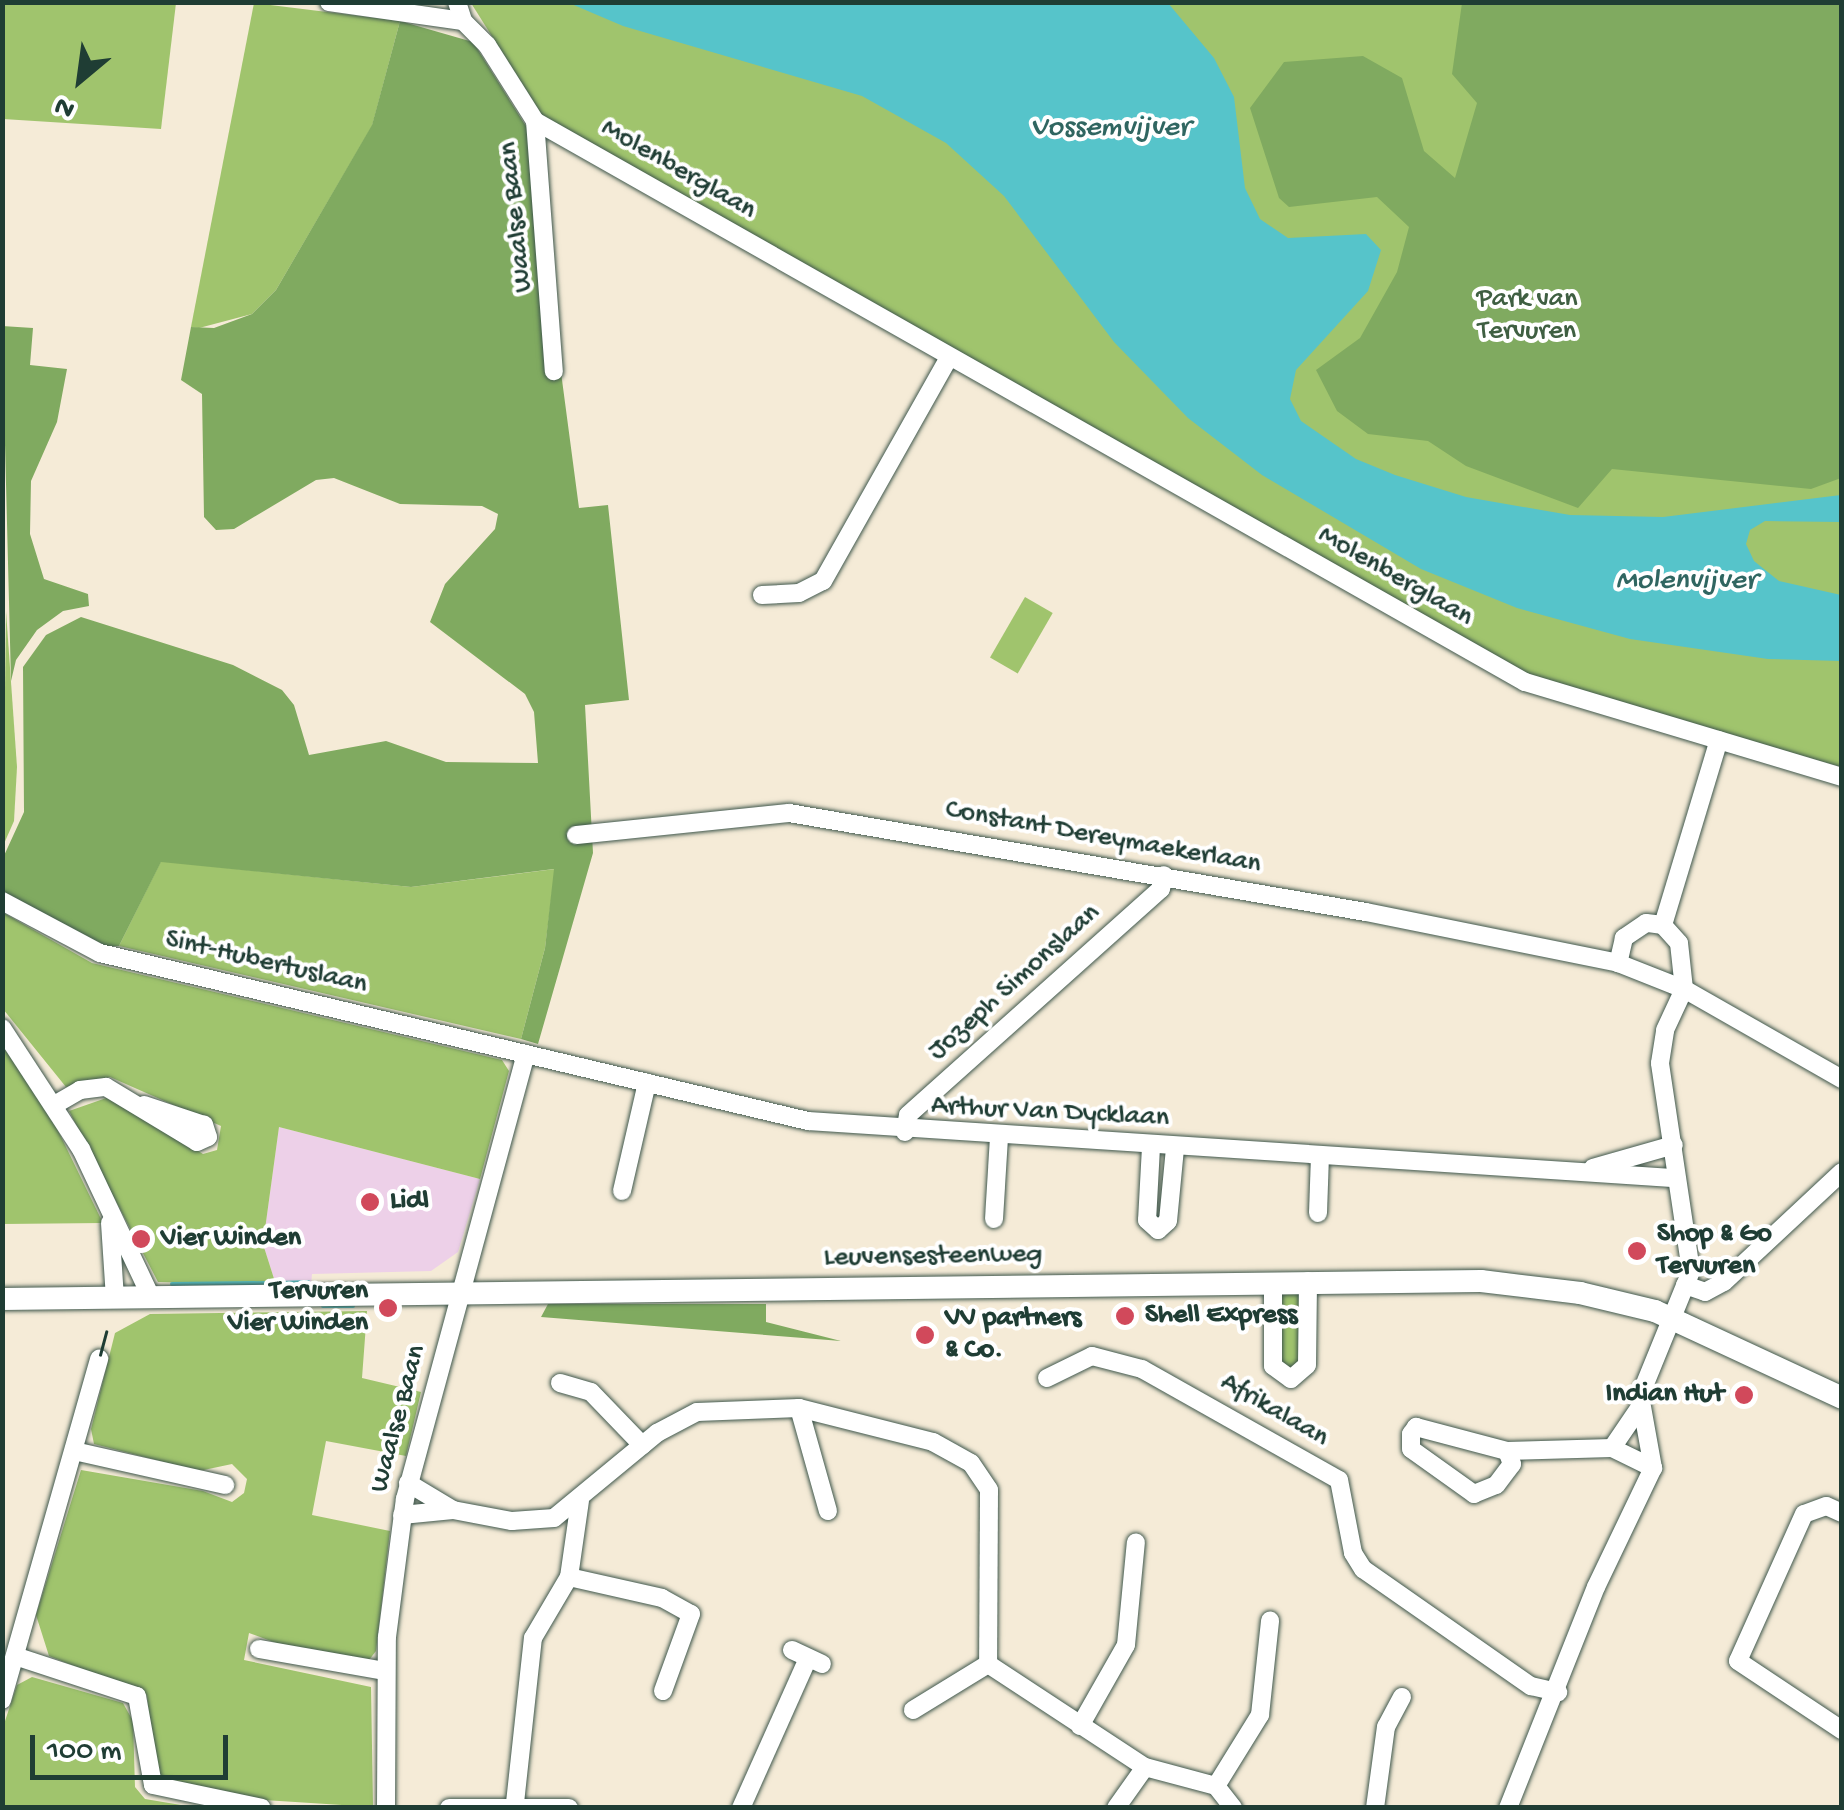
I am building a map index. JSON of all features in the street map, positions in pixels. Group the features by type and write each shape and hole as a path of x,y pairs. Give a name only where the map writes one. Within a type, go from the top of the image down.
{"main road":[{"name":"Leuvensesteenweg","path":"2,1298 1308,1281 1522,1284 1672,1316 1842,1398"}],"street":[{"path":"330,2 460,12"},
{"name":"Waalse Baan","path":"460,12 487,45 535,121 554,371"},
{"name":"Molenberglaan","path":"535,121 1525,682 1842,777"},
{"path":"762,596 799,593 824,581 950,357"},
{"path":"1663,925 1718,740"},
{"name":"Constant Dereymaekerlaan","path":"576,836 788,813 1164,875 1618,963 1684,989 1842,1079"},
{"name":"Jozeph Simonslaan","path":"904,1132 908,1116 1161,890 1164,875"},
{"name":"Sint-Hubertuslaan","path":"2,902 100,953 526,1054"},
{"path":"1618,963 1618,947 1636,927 1663,925"},
{"path":"1612,1448 1640,1408 1691,1262 1672,1178 1674,1145 1660,1063 1665,1030 1684,989 1680,943 1663,925"},
{"path":"2,1028 56,1104 151,1297"},
{"name":"Waalse Baan","path":"386,1808 385,1670 402,1515 526,1054"},
{"name":"Arthur Van Dycklaan","path":"526,1054 808,1120 904,1132 1672,1178"},
{"path":"622,1191 647,1084"},
{"path":"56,1104 97,1086 144,1105"},
{"path":"994,1218 999,1138"},
{"name":"Arthur Van Dycklaan","path":"1579,1172 1674,1145"},
{"path":"1152,1146 1147,1220 1158,1230 1168,1221 1175,1148"},
{"path":"1318,1213 1320,1156"},
{"path":"1685,1285 1705,1292 1724,1282 1842,1172"},
{"path":"105,1198 115,1298"},
{"path":"1273,1282 1273,1366 1291,1379 1301,1374 1308,1358 1308,1281"},
{"name":"Afrikalaan","path":"1047,1378 1092,1356 1142,1369 1339,1480 1353,1553 1363,1570 1531,1686 1558,1692"},
{"path":"2,1700 99,1359"},
{"path":"560,1383 591,1392 642,1445"},
{"path":"799,1408 828,1511"},
{"path":"402,1515 454,1510 512,1521 554,1518 580,1501 642,1445 697,1412 799,1408 933,1442 971,1463 989,1490 988,1664"},
{"path":"1508,1808 1558,1692 1596,1587 1653,1468 1640,1408"},
{"path":"1507,1451 1512,1464 1496,1486 1474,1494 1411,1449 1411,1434 1416,1427 1507,1451 1612,1448 1653,1468"},
{"path":"74,1451 225,1485"},
{"path":"408,1483 454,1510"},
{"path":"515,1804 532,1638 569,1578 571,1537 580,1501"},
{"path":"1842,1512 1826,1506 1804,1514 1738,1660 1842,1730"},
{"path":"554,1518 571,1537"},
{"path":"1080,1726 1126,1645 1136,1542"},
{"path":"569,1578 662,1598 692,1614 663,1691"},
{"path":"1216,1786 1260,1715 1270,1621"},
{"path":"260,1649 385,1670"},
{"path":"15,1656 138,1697 153,1785 262,1808"},
{"path":"741,1808 807,1657"},
{"path":"913,1710 988,1664"},
{"path":"988,1664 1145,1767 1216,1786 1233,1808"},
{"path":"1376,1808 1386,1727 1402,1697"},
{"path":"1116,1808 1145,1767"},
{"path":"449,1808 515,1804 569,1808"}],"shaded area":[{"path":"279,1127 480,1179 458,1252 431,1271 312,1274 311,1285 276,1285 263,1244"}],"green space":[{"path":"2,3 176,3 161,129 3,119"},
{"path":"254,3 400,21 372,126 276,290 252,314 191,327"},
{"name":"Park van Tervuren","path":"471,3 1841,3 1841,767 1527,676 542,116"},
{"path":"1462,3 1841,3 1841,478 1811,489 1612,469 1578,508 1466,466 1428,441 1368,434 1337,411 1316,370 1360,338 1397,272 1409,227 1377,197 1289,207 1279,198 1250,108 1284,62 1363,56 1402,78 1424,151 1455,178 1477,103 1452,74"},
{"path":"400,21 473,42 529,131 579,508 608,505 629,700 585,705 593,853 538,1044 521,1039 545,948 554,869 411,887 161,862 119,946 101,946 2,894 2,860 24,812 23,667 46,635 81,617 233,665 282,690 294,705 309,755 386,741 446,762 538,763 534,712 525,694 430,622 445,584 495,529 498,514 482,506 400,504 334,478 316,480 234,529 216,530 204,517 202,394 181,380 191,327 214,328 252,314 276,290 372,125"},
{"path":"2,326 33,328 30,365 67,369 57,422 31,481 30,534 44,579 88,594 89,606 63,611 37,630 16,660 11,681"},
{"path":"1025,597 1053,613 1018,674 990,658"},
{"path":"6,611 17,767 14,821 3,846"},
{"path":"161,861 411,887 555,869 545,948 521,1039 119,946"},
{"path":"2,912 92,963 502,1060 509,1071 480,1179 279,1127 263,1244 276,1285 158,1282 69,1111 112,1096 203,1154 217,1150 221,1126 110,1077 66,1087 3,1009"},
{"path":"2,1043 46,1106 103,1223 3,1224"},
{"path":"1278,1288 1304,1288 1302,1364 1282,1371"},
{"path":"548,1304 766,1304 766,1322 841,1341 541,1317"},
{"path":"367,1311 362,1378 421,1392 406,1456 326,1441 312,1515 390,1531 376,1651 369,1660 287,1647 249,1633 244,1660 371,1687 373,1807 264,1800 165,1779 154,1767 147,1695 49,1656 36,1615 81,1470 203,1491 232,1502 244,1493 247,1479 232,1464 199,1471 94,1444 91,1429 115,1333 150,1314"},
{"path":"32,1677 123,1703 133,1721 135,1787 145,1799 193,1807 3,1808 3,1727 17,1685"}],"water":[{"name":"Vossemvijver","path":"569,3 1168,3 1214,58 1234,97 1245,188 1260,219 1288,238 1366,234 1381,250 1368,291 1296,370 1290,399 1301,421 1356,459 1395,475 1466,497 1570,515 1663,517 1841,495 1841,522 1765,521 1750,530 1746,544 1754,561 1779,581 1841,595 1841,661 1768,659 1630,639 1517,608 1421,569 1262,475 1188,418 1114,342 1004,196 946,143 862,96 623,26"}],"waterway":[{"path":"281,1283 308,1282"},
{"path":"172,1284 272,1283"},
{"path":"323,1306 353,1306"}],"tram line":[{"path":"100,1355 106,1332"}],"place":[{"name":"Lidl","path":"370,1202"},
{"name":"Vier Winden","path":"141,1239"},
{"name":"Shop & Go Tervuren","path":"1637,1251"},
{"name":"Tervuren Vier Winden","path":"388,1308"},
{"name":"Shell Express","path":"1125,1316"},
{"name":"VV partners & Co.","path":"925,1335"},
{"name":"Indian Hut","path":"1744,1395"}],"water label":[{"name":"Molenvijver","path":"1686,582"}]}
